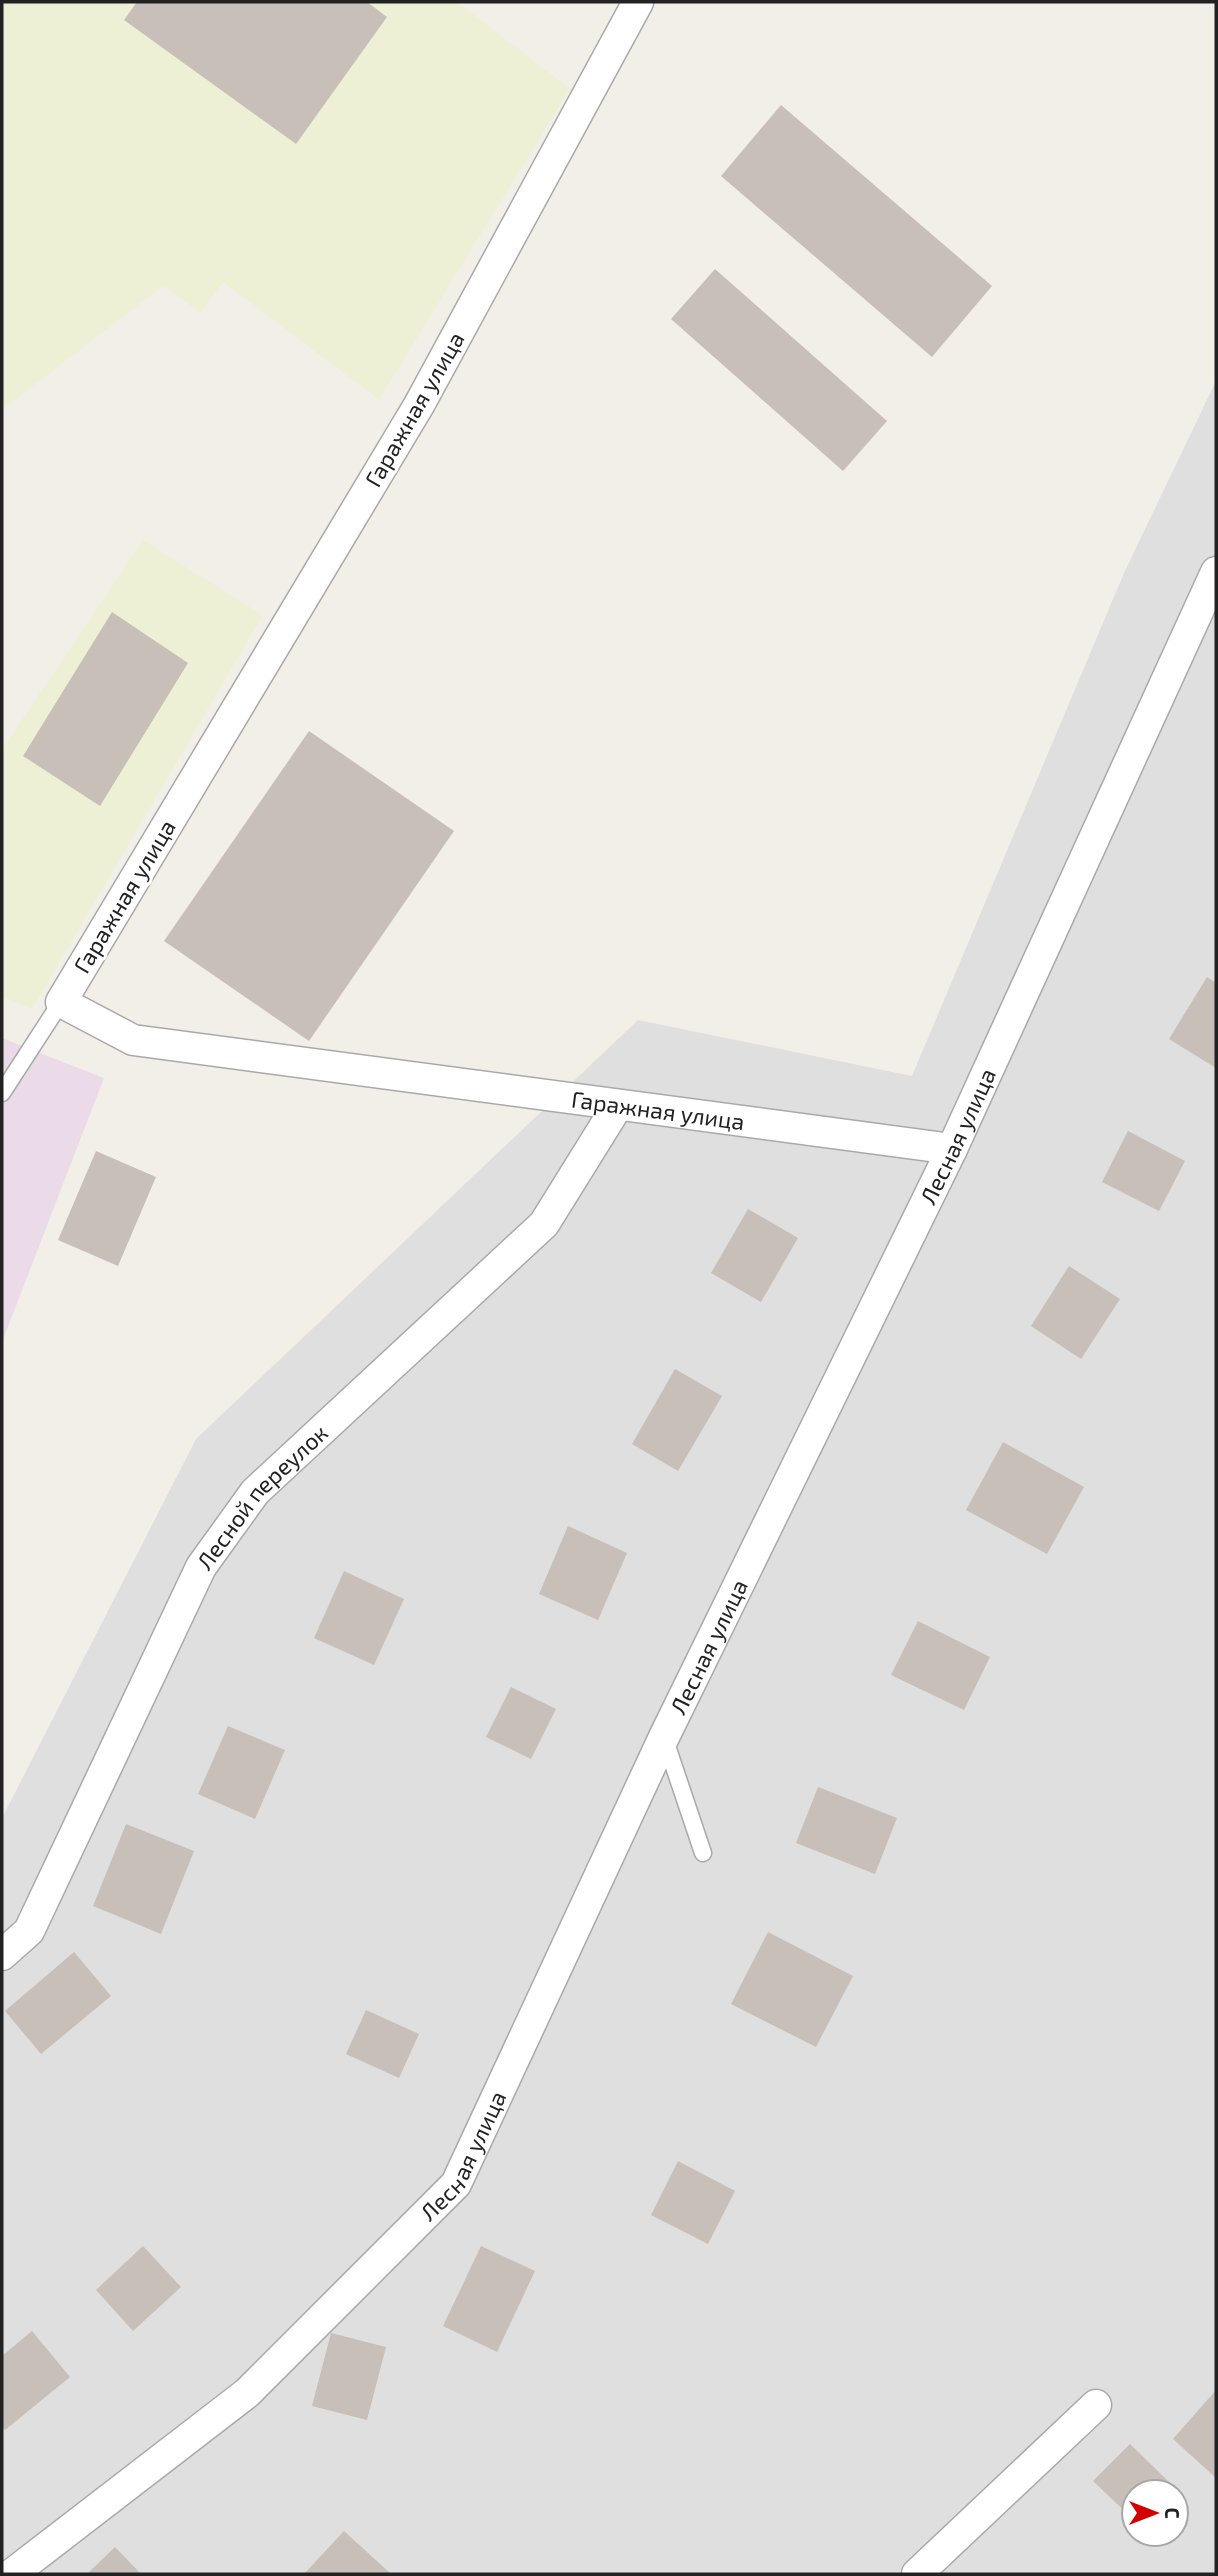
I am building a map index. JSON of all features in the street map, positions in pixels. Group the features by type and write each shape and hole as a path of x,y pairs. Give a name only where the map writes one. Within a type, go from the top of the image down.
{"street":[{"name":"Гаражная улица","path":"638,2 419,404 61,1002 133,1040 952,1149"},
{"name":"Лесная улица","path":"12,2574 247,2393 456,2184 664,1737 952,1149 1216,572"},
{"name":"Лесной переулок","path":"2,1955 29,1931 208,1556 255,1492 544,1224 618,1105"},
{"path":"916,2574 1096,2405"}],"lane":[{"path":"2,1093 7,1075 61,1002"},
{"path":"664,1737 703,1853"}],"shaded area":[{"path":"1216,381 1216,2574 2,2574 2,1818 196,1439 638,1020 912,1076 1124,573"},
{"path":"2,1038 104,1078 2,1342"}],"green space":[{"path":"2,2 458,2 570,89 379,400 223,282 201,313 163,286 2,410"},
{"path":"143,540 263,615 32,1009 2,997 2,749"}],"building":[{"path":"137,2 367,2 387,17 296,144 124,20"},
{"path":"781,105 992,286 932,357 721,176"},
{"path":"715,269 887,421 843,471 671,319"},
{"path":"112,612 188,663 100,806 23,756"},
{"path":"309,731 454,831 309,1041 164,941"},
{"path":"1207,977 1216,983 1216,1068 1169,1039"},
{"path":"1128,1131 1185,1161 1159,1211 1102,1182"},
{"path":"96,1151 156,1177 118,1266 58,1240"},
{"path":"748,1209 798,1238 761,1302 711,1273"},
{"path":"1069,1266 1120,1299 1081,1359 1031,1326"},
{"path":"675,1369 722,1396 678,1471 632,1444"},
{"path":"1003,1442 1084,1487 1047,1554 966,1510"},
{"path":"568,1526 627,1553 598,1620 539,1594"},
{"path":"344,1571 404,1599 374,1665 314,1638"},
{"path":"918,1621 990,1657 964,1710 891,1675"},
{"path":"511,1687 556,1709 531,1759 486,1737"},
{"path":"228,1726 285,1750 255,1819 198,1794"},
{"path":"818,1787 897,1818 875,1874 796,1843"},
{"path":"126,1824 194,1851 161,1934 93,1906"},
{"path":"768,1932 853,1976 816,2047 731,2004"},
{"path":"74,1952 111,1996 41,2054 5,2011"},
{"path":"366,2010 419,2034 399,2078 346,2054"},
{"path":"678,2161 735,2191 708,2244 651,2215"},
{"path":"143,2246 181,2287 133,2331 96,2290"},
{"path":"481,2246 535,2271 497,2352 443,2326"},
{"path":"32,2331 70,2377 5,2430 2,2426 2,2356"},
{"path":"331,2333 386,2347 367,2420 312,2406"},
{"path":"1216,2390 1216,2478 1173,2439"},
{"path":"1130,2444 1165,2478 1120,2478 1120,2507 1093,2481"},
{"path":"344,2531 391,2574 304,2574"},
{"path":"115,2547 141,2574 87,2574"}]}
